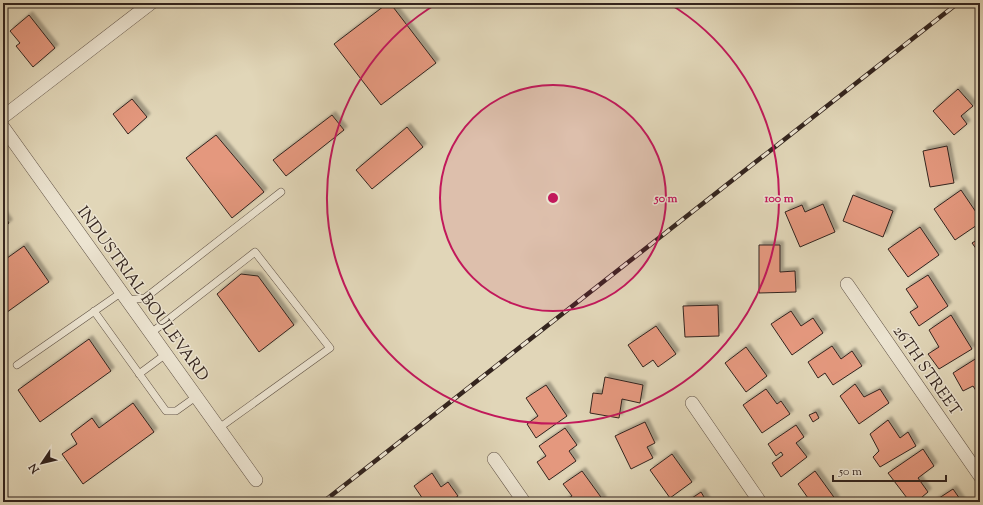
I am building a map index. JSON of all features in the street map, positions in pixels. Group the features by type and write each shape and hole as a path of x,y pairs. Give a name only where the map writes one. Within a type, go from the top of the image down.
{"street":[{"path":"3,117 151,3"},
{"name":"INDUSTRIAL BOULEVARD","path":"3,127 256,480"},
{"name":"26TH STREET","path":"848,284 980,476"},
{"path":"692,403 760,502"},
{"path":"494,459 524,502"}],"lane":[{"path":"17,365 94,311 124,296 146,298 281,192"},
{"path":"151,333 255,252 330,348 219,428"},
{"path":"94,311 166,411 176,411 197,396"},
{"path":"139,374 166,354"}],"building":[{"path":"390,3 436,63 381,105 334,44"},
{"path":"29,15 55,48 33,67 16,46 20,43 10,31"},
{"path":"958,89 973,106 961,116 967,124 954,135 933,111"},
{"path":"132,99 147,117 128,134 113,114"},
{"path":"332,115 344,130 286,176 273,160"},
{"path":"407,127 423,147 372,189 356,170"},
{"path":"216,135 264,192 232,218 186,158"},
{"path":"947,146 954,183 930,187 923,151"},
{"path":"961,190 980,218 980,223 955,240 934,209"},
{"path":"853,195 893,211 883,237 843,221"},
{"path":"823,204 835,232 800,247 785,212 802,205 805,212"},
{"path":"3,214 9,223 3,228"},
{"path":"920,227 939,255 908,277 888,249"},
{"path":"980,238 980,254 972,243"},
{"path":"759,245 780,245 780,272 795,271 796,292 759,293"},
{"path":"24,246 49,282 3,315 3,261"},
{"path":"241,274 258,276 294,325 259,352 217,294"},
{"path":"928,275 948,306 919,326 910,312 918,307 906,289"},
{"path":"718,305 719,336 685,337 683,306"},
{"path":"791,311 801,326 813,318 823,333 792,355 771,324"},
{"path":"951,315 972,349 939,369 928,354 939,347 929,330"},
{"path":"656,326 676,354 658,367 653,360 643,367 628,345"},
{"path":"89,339 111,371 40,422 18,390"},
{"path":"832,346 841,359 852,351 862,366 833,385 825,373 818,378 808,362"},
{"path":"746,347 767,376 746,392 725,363"},
{"path":"980,356 980,397 973,386 963,391 953,373"},
{"path":"605,377 643,385 640,403 622,399 619,418 590,413 593,393 602,394"},
{"path":"855,384 864,397 880,389 889,403 859,424 840,396"},
{"path":"546,385 567,416 536,438 527,424 538,416 526,398"},
{"path":"766,389 777,404 781,401 790,414 762,433 743,405"},
{"path":"133,403 154,432 83,484 62,454 77,444 71,434 92,418 99,428"},
{"path":"816,412 819,418 813,422 809,415"},
{"path":"888,420 900,438 908,432 916,446 880,467 873,457 879,451 870,434"},
{"path":"645,422 655,443 647,447 653,458 631,469 615,436"},
{"path":"796,425 804,437 796,443 807,457 781,477 772,463 783,455 781,452 776,456 768,444"},
{"path":"565,428 577,445 569,451 576,461 549,480 537,462 546,456 539,446"},
{"path":"923,449 934,466 918,478 928,492 916,502 910,502 888,473"},
{"path":"672,454 692,482 670,498 650,470"},
{"path":"582,471 603,500 601,502 563,502 572,496 563,484"},
{"path":"815,471 836,500 833,502 803,502 808,498 798,484"},
{"path":"432,473 441,487 448,482 458,496 449,502 425,502 414,486"},
{"path":"953,489 962,502 933,502"},
{"path":"701,492 707,502 686,502"}],"railway":[{"path":"323,502 958,3"}]}
